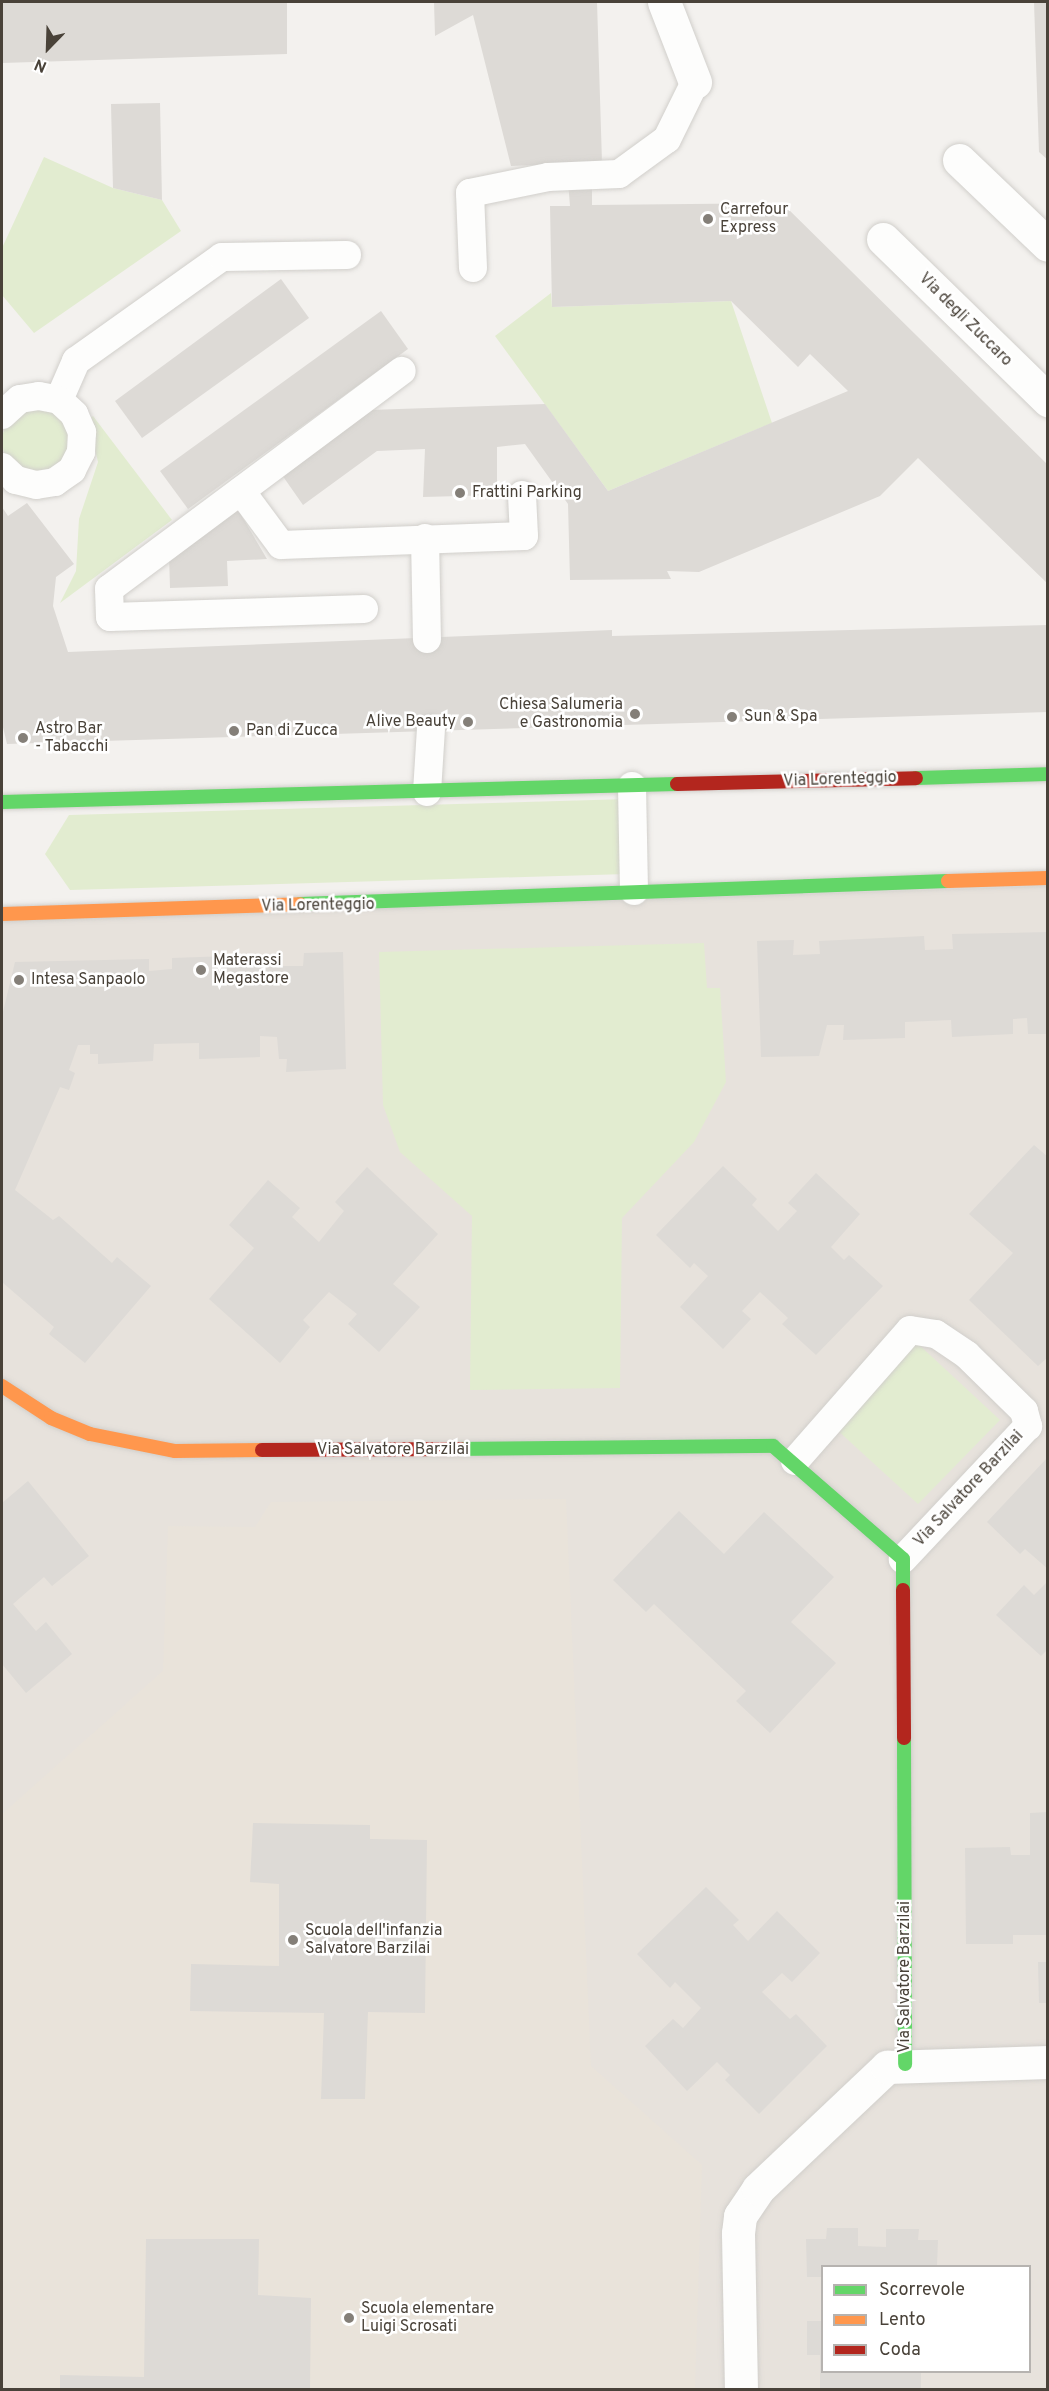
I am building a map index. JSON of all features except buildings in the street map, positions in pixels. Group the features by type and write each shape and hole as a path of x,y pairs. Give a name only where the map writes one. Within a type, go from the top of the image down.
{"main road":[{"name":"Via Lorenteggio","path":"2,802 1047,774"},
{"name":"Via Lorenteggio","path":"2,914 431,903 634,891 1047,878"},
{"name":"Via Salvatore Barzilai","path":"2,1386 51,1418 90,1434 175,1451 774,1446 795,1461 903,1559 905,2064"}],"street":[{"path":"664,2 695,82"},
{"path":"959,159 1047,245"},
{"name":"Via degli Zuccaro","path":"883,239 1047,400"},
{"path":"905,2064 1047,2062"},
{"name":"Via Salvatore Barzilai","path":"741,2390 738,2233 744,2208 758,2188 886,2067 905,2064"}],"lane":[{"path":"472,268 470,194 548,177 620,174 668,139 695,82"},
{"path":"59,400 76,361 222,257 347,255"},
{"path":"364,609 110,617 109,589 402,371"},
{"path":"2,415 20,399 39,396 59,400 74,414 82,432 81,452 72,470 56,482 36,485 16,480 2,467"},
{"path":"241,491 281,545 524,536 522,495"},
{"path":"425,538 427,639"},
{"path":"427,792 430,729"},
{"path":"632,786 634,891"},
{"name":"Via Salvatore Barzilai","path":"795,1461 910,1330 936,1334 967,1355 1023,1411 1028,1426 903,1559"}],"shaded area":[{"path":"1047,886 1047,2389 2,2389 2,920"},
{"name":"Scuola dell'infanzia Salvatore Barzilai","path":"566,1499 591,2066 702,2165 695,2389 2,2389 2,1814 163,1671 168,1526 255,1527 271,1502"}],"green space":[{"path":"44,157 113,188 162,200 181,231 34,333 2,295 2,248"},
{"path":"551,293 552,307 731,301 772,423 608,491 495,336"},
{"path":"36,407 49,410 60,417 67,428 70,441 67,454 60,465 49,472 36,475 23,472 12,465 5,454 2,441 5,428 12,417 23,410"},
{"path":"93,416 172,520 60,603 76,571 79,519 98,462 88,420"},
{"path":"628,799 627,874 70,890 45,854 69,815"},
{"path":"704,943 707,988 720,988 726,1082 694,1142 622,1218 620,1388 470,1390 472,1216 400,1152 383,1105 379,952"},
{"path":"916,1342 1000,1420 918,1504 835,1428"}],"traffic: fast":[{"path":"916,778 1048,774"},
{"path":"2,802 677,784"},
{"path":"300,904 948,881"},
{"path":"461,1449 773,1446 903,1559 903,1590"},
{"path":"904,1738 905,2064"}],"traffic: slow":[{"path":"948,881 1048,878"},
{"path":"2,914 300,904"},
{"path":"2,1386 51,1418 90,1434 175,1451 262,1450"}],"traffic: jam":[{"path":"677,784 916,778"},
{"path":"262,1450 461,1449"},
{"path":"903,1590 904,1738"}],"place":[{"name":"Carrefour Express","path":"708,219"},
{"name":"Frattini Parking","path":"460,493"},
{"name":"Chiesa Salumeria e Gastronomia","path":"635,714"},
{"name":"Sun & Spa","path":"732,717"},
{"name":"Alive Beauty","path":"468,722"},
{"name":"Pan di Zucca","path":"234,731"},
{"name":"Astro Bar - Tabacchi","path":"23,738"},
{"name":"Materassi Megastore","path":"201,970"},
{"name":"Intesa Sanpaolo","path":"19,980"},
{"name":"Scuola dell'infanzia Salvatore Barzilai","path":"293,1940"},
{"name":"Scuola elementare Luigi Scrosati","path":"349,2318"}]}
